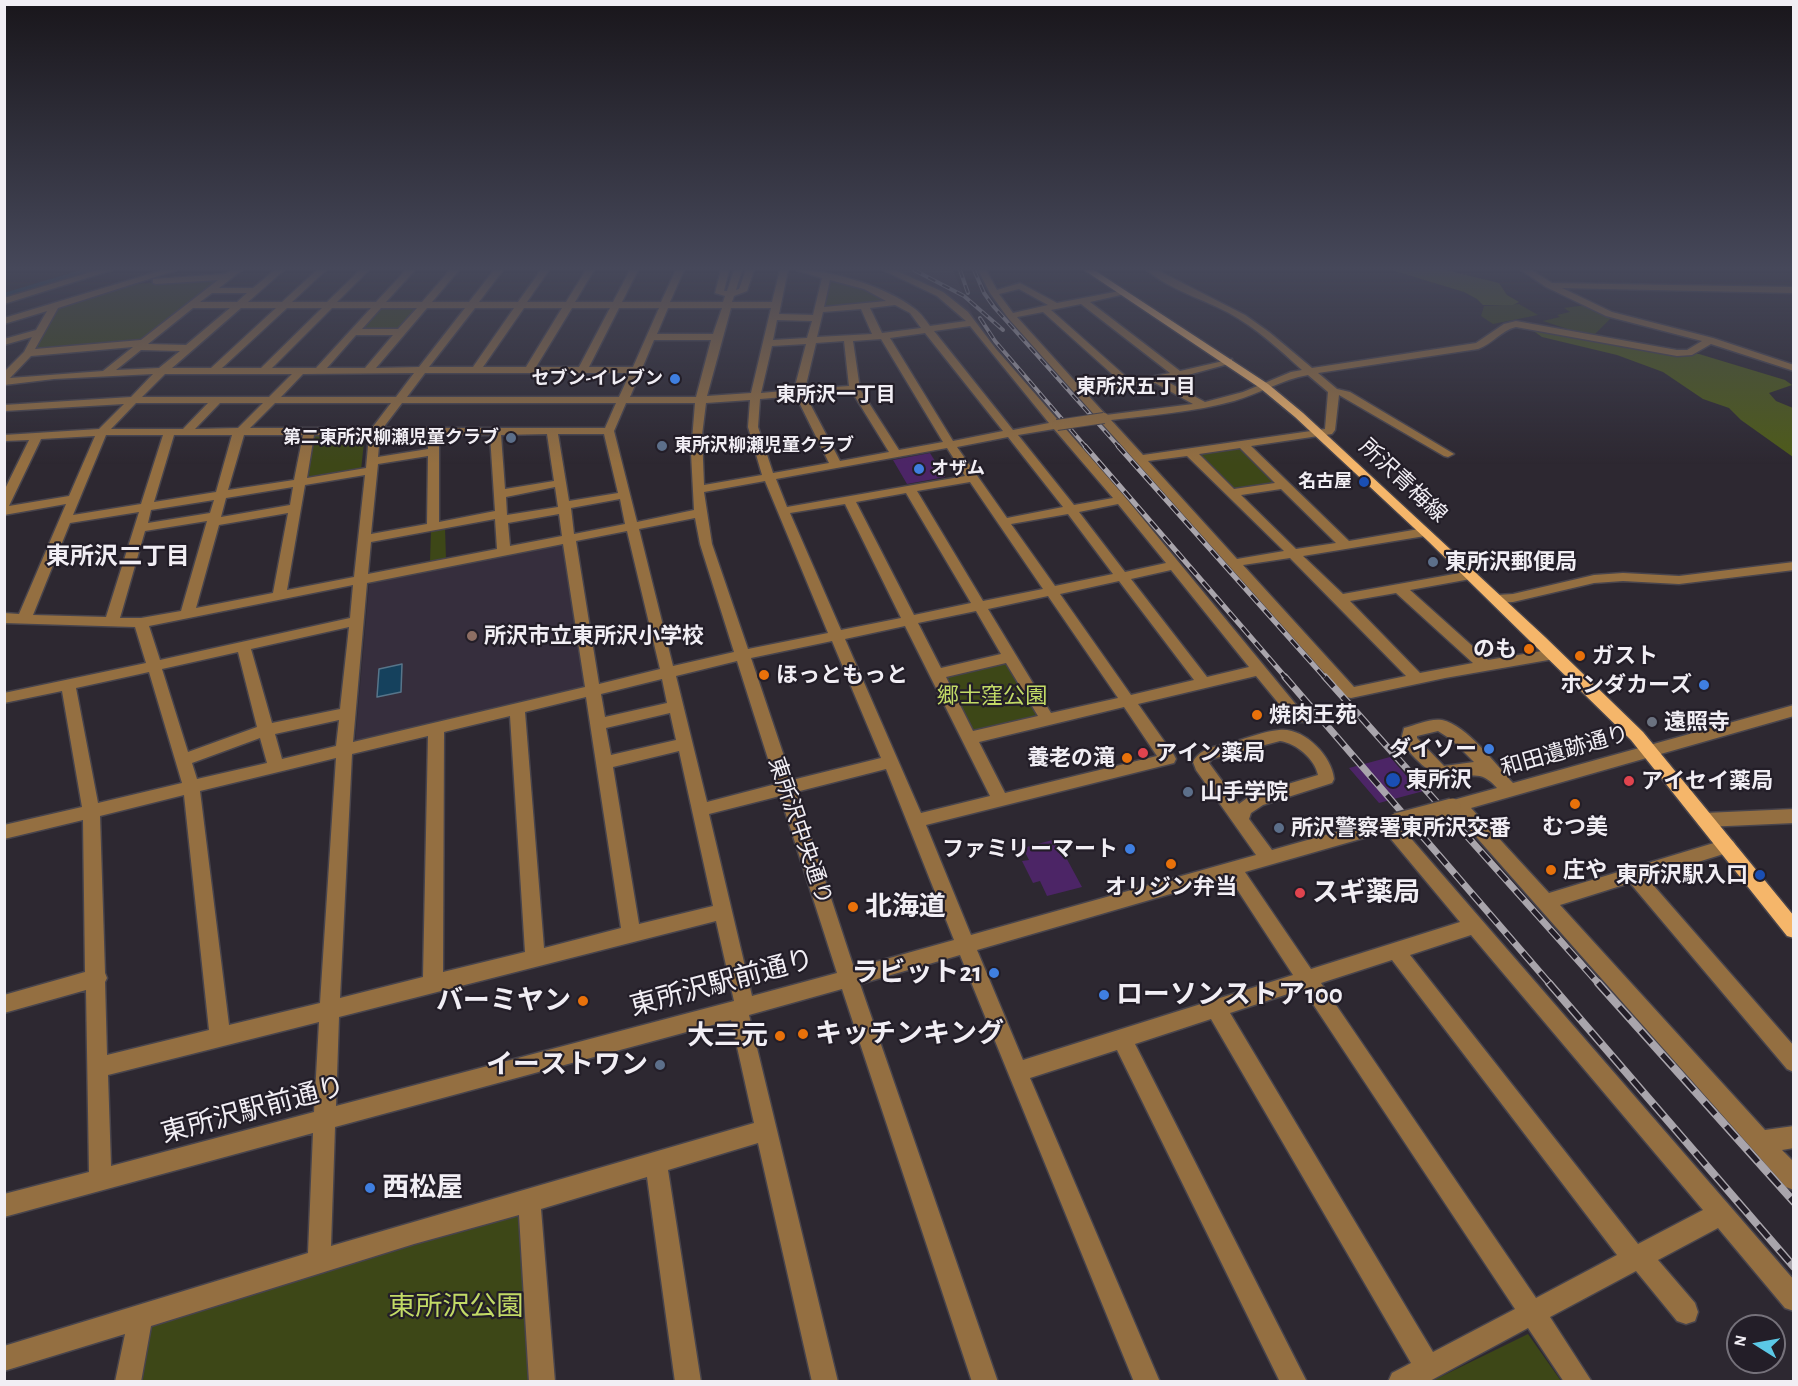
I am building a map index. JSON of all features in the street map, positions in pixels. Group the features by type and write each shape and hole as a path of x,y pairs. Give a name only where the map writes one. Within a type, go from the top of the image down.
{"main road":[{"name":"所沢青梅線","path":"1188,335 1264,386 1319,434 1554,654 1650,751 1794,930"}],"street":[{"path":"4,342 30,335"},
{"path":"4,381 28,353 38,335"},
{"path":"106,373 154,335"},
{"path":"24,619 102,432 162,371 204,335"},
{"path":"213,370 252,335"},
{"path":"263,371 300,335"},
{"path":"318,371 351,335"},
{"path":"369,370 399,335"},
{"path":"319,1262 329,1011 345,750 362,580 363,539 370,466 375,431 449,335"},
{"path":"476,370 501,335"},
{"path":"529,370 551,335"},
{"path":"582,370 600,335"},
{"path":"771,335 755,396 753,427 769,477 916,821 1017,1072 1147,1382"},
{"path":"812,335 799,393 836,465"},
{"path":"769,343 892,335"},
{"path":"933,335 1204,683"},
{"path":"981,335 1121,500 1299,718"},
{"path":"1028,335 1351,693 1554,654"},
{"path":"1078,335 1129,384"},
{"path":"1127,335 1179,375"},
{"path":"1264,335 1333,391 1346,394 1448,454"},
{"path":"698,490 1057,425 1204,406 1246,394 1288,376 1478,346 1496,335"},
{"path":"1575,335 1677,353 1689,353 1710,340"},
{"path":"1690,335 1794,368"},
{"path":"881,336 950,445 1168,759 916,821"},
{"path":"717,337 651,337 609,430 724,911 765,1130 825,1382"},
{"name":"東所沢中央通り","path":"717,337 701,400 696,443 700,513 712,569 985,1382"},
{"path":"848,338 855,389 896,454"},
{"path":"28,353 141,345 188,348"},
{"path":"1079,391 1157,380 1228,361"},
{"path":"4,381 54,375 213,370 637,370"},
{"path":"187,615 238,435 300,371"},
{"path":"1157,380 1204,406"},
{"path":"4,408 132,400 701,400 855,389"},
{"path":"1140,459 1319,434 1330,430 1333,391"},
{"path":"186,432 217,400"},
{"path":"4,438 102,432 609,430"},
{"path":"495,431 504,552"},
{"path":"552,431 631,933"},
{"path":"111,623 170,432"},
{"path":"279,597 309,432"},
{"path":"433,526 434,432"},
{"path":"4,505 37,435"},
{"path":"1243,445 1346,545"},
{"path":"66,520 300,482 433,452"},
{"path":"1190,452 1340,599 1417,679"},
{"path":"783,511 973,478"},
{"path":"500,494 560,483"},
{"path":"1231,493 1284,484"},
{"path":"910,489 1047,719"},
{"path":"363,539 433,526 565,507 624,495"},
{"path":"4,511 74,499"},
{"path":"849,500 1000,800"},
{"path":"1003,522 1121,500"},
{"path":"140,528 295,508"},
{"path":"4,618 141,623 700,513"},
{"path":"1234,563 1425,532"},
{"path":"4,832 741,655 1173,566"},
{"path":"1497,599 1513,598 1594,579 1679,580 1794,566"},
{"path":"1340,599 1471,575"},
{"path":"1400,588 1485,666"},
{"path":"4,698 154,668 243,645 357,621"},
{"path":"141,623 191,787 220,1037"},
{"path":"243,645 276,767"},
{"path":"937,674 1009,657"},
{"path":"970,738 1259,670"},
{"path":"68,685 91,811 97,978 100,1180"},
{"path":"599,724 675,706"},
{"path":"518,708 535,958"},
{"name":"和田遺跡通り","path":"1455,806 1504,785 1650,751 1794,710"},
{"path":"183,760 266,730 348,714"},
{"path":"1435,726 1446,727 1504,785 1482,769 1472,768 1449,773 1439,771 1409,740 1410,732 1435,726"},
{"path":"433,983 436,728"},
{"path":"1241,821 1241,815 1251,803 1326,779 1324,767 1304,743 1291,736 1280,735 1203,757 1202,766 1241,821 1269,859"},
{"path":"605,763 685,744"},
{"path":"700,810 890,762"},
{"path":"1455,806 1794,1179"},
{"name":"東所沢駅前通り","path":"4,1206 742,1008 1455,806"},
{"path":"1705,820 1794,816"},
{"path":"1392,824 1473,926 1794,1299"},
{"path":"1545,903 1727,846"},
{"path":"1233,869 1579,1382"},
{"path":"1634,875 1794,1062"},
{"path":"97,1068 724,911"},
{"path":"1017,1072 1473,926"},
{"path":"1396,951 1637,1258 1686,1312"},
{"path":"4,1004 97,978"},
{"path":"1216,1009 1428,1367"},
{"path":"1122,1039 1294,1382"},
{"path":"4,1359 414,1232 529,1201 765,1130"},
{"path":"1761,1142 1794,1137"},
{"path":"656,1163 688,1382"},
{"path":"529,1201 542,1382"},
{"path":"1401,1382 1720,1214"},
{"path":"128,1382 140,1318"}],"shaded area":[{"name":"所沢市立東所沢小学校","path":"564,544 588,687 355,743 369,585 373,582"}],"green space":[{"path":"43,335 151,335 144,340 34,350"},
{"path":"1539,335 1568,335 1658,352 1699,354 1785,380 1792,385 1769,393 1776,401 1793,408 1793,457 1741,420 1729,408 1703,399 1663,372 1617,355"},
{"path":"365,433 361,470 304,479 314,434"},
{"path":"1240,447 1279,483 1235,491 1197,453"},
{"path":"445,527 446,559 430,562 431,529"},
{"name":"郷士窪公園","path":"1005,661 1039,714 1037,717 972,731 945,676"},
{"name":"東所沢公園","path":"523,1210 533,1381 140,1382 149,1330 156,1321"},
{"path":"1528,1334 1561,1381 1432,1381"}],"water":[{"path":"402,664 401,692 377,697 379,669"}],"building":[{"name":"オザム","path":"930,453 945,477 907,484 893,460"},
{"path":"1390,757 1410,780 1420,777 1431,789 1379,803 1349,768"},
{"path":"1056,839 1082,887 1047,896 1040,881 1033,883 1022,861 1029,860 1023,848"}],"railway":[{"path":"991,335 1086,447"},
{"path":"1019,335 1119,447"},
{"path":"1085,446 1287,679"},
{"path":"1118,446 1326,679"},
{"path":"1285,677 1550,984"},
{"path":"1325,677 1599,984"},
{"path":"1549,983 1794,1267"},
{"path":"1598,983 1794,1202"}],"place":[{"name":"セブン-イレブン","path":"675,379"},
{"name":"第二東所沢柳瀬児童クラブ","path":"511,438"},
{"name":"東所沢柳瀬児童クラブ","path":"662,446"},
{"name":"オザム","path":"919,469"},
{"name":"名古屋","path":"1364,482"},
{"name":"東所沢郵便局","path":"1433,562"},
{"name":"所沢市立東所沢小学校","path":"472,636"},
{"name":"のも","path":"1529,649"},
{"name":"ガスト","path":"1580,656"},
{"name":"ほっともっと","path":"764,675"},
{"name":"ホンダカーズ","path":"1704,685"},
{"name":"焼肉王苑","path":"1257,715"},
{"name":"遠照寺","path":"1652,722"},
{"name":"ダイソー","path":"1489,749"},
{"name":"アイン薬局","path":"1143,753"},
{"name":"養老の滝","path":"1127,758"},
{"name":"東所沢","path":"1393,780"},
{"name":"アイセイ薬局","path":"1629,781"},
{"name":"山手学院","path":"1188,792"},
{"name":"むつ美","path":"1575,804"},
{"name":"所沢警察署東所沢交番","path":"1279,828"},
{"name":"ファミリーマート","path":"1130,849"},
{"name":"オリジン弁当","path":"1171,864"},
{"name":"庄や","path":"1551,870"},
{"name":"東所沢駅入口","path":"1760,875"},
{"name":"スギ薬局","path":"1300,893"},
{"name":"北海道","path":"853,907"},
{"name":"ラビット21","path":"994,973"},
{"name":"ローソンストア100","path":"1104,995"},
{"name":"バーミヤン","path":"583,1001"},
{"name":"キッチンキング","path":"803,1034"},
{"name":"大三元","path":"780,1036"},
{"name":"イーストワン","path":"660,1065"},
{"name":"西松屋","path":"370,1188"}],"district":[{"name":"東所沢五丁目","path":"1136,387"},
{"name":"東所沢一丁目","path":"836,395"},
{"name":"東所沢二丁目","path":"118,557"}]}
